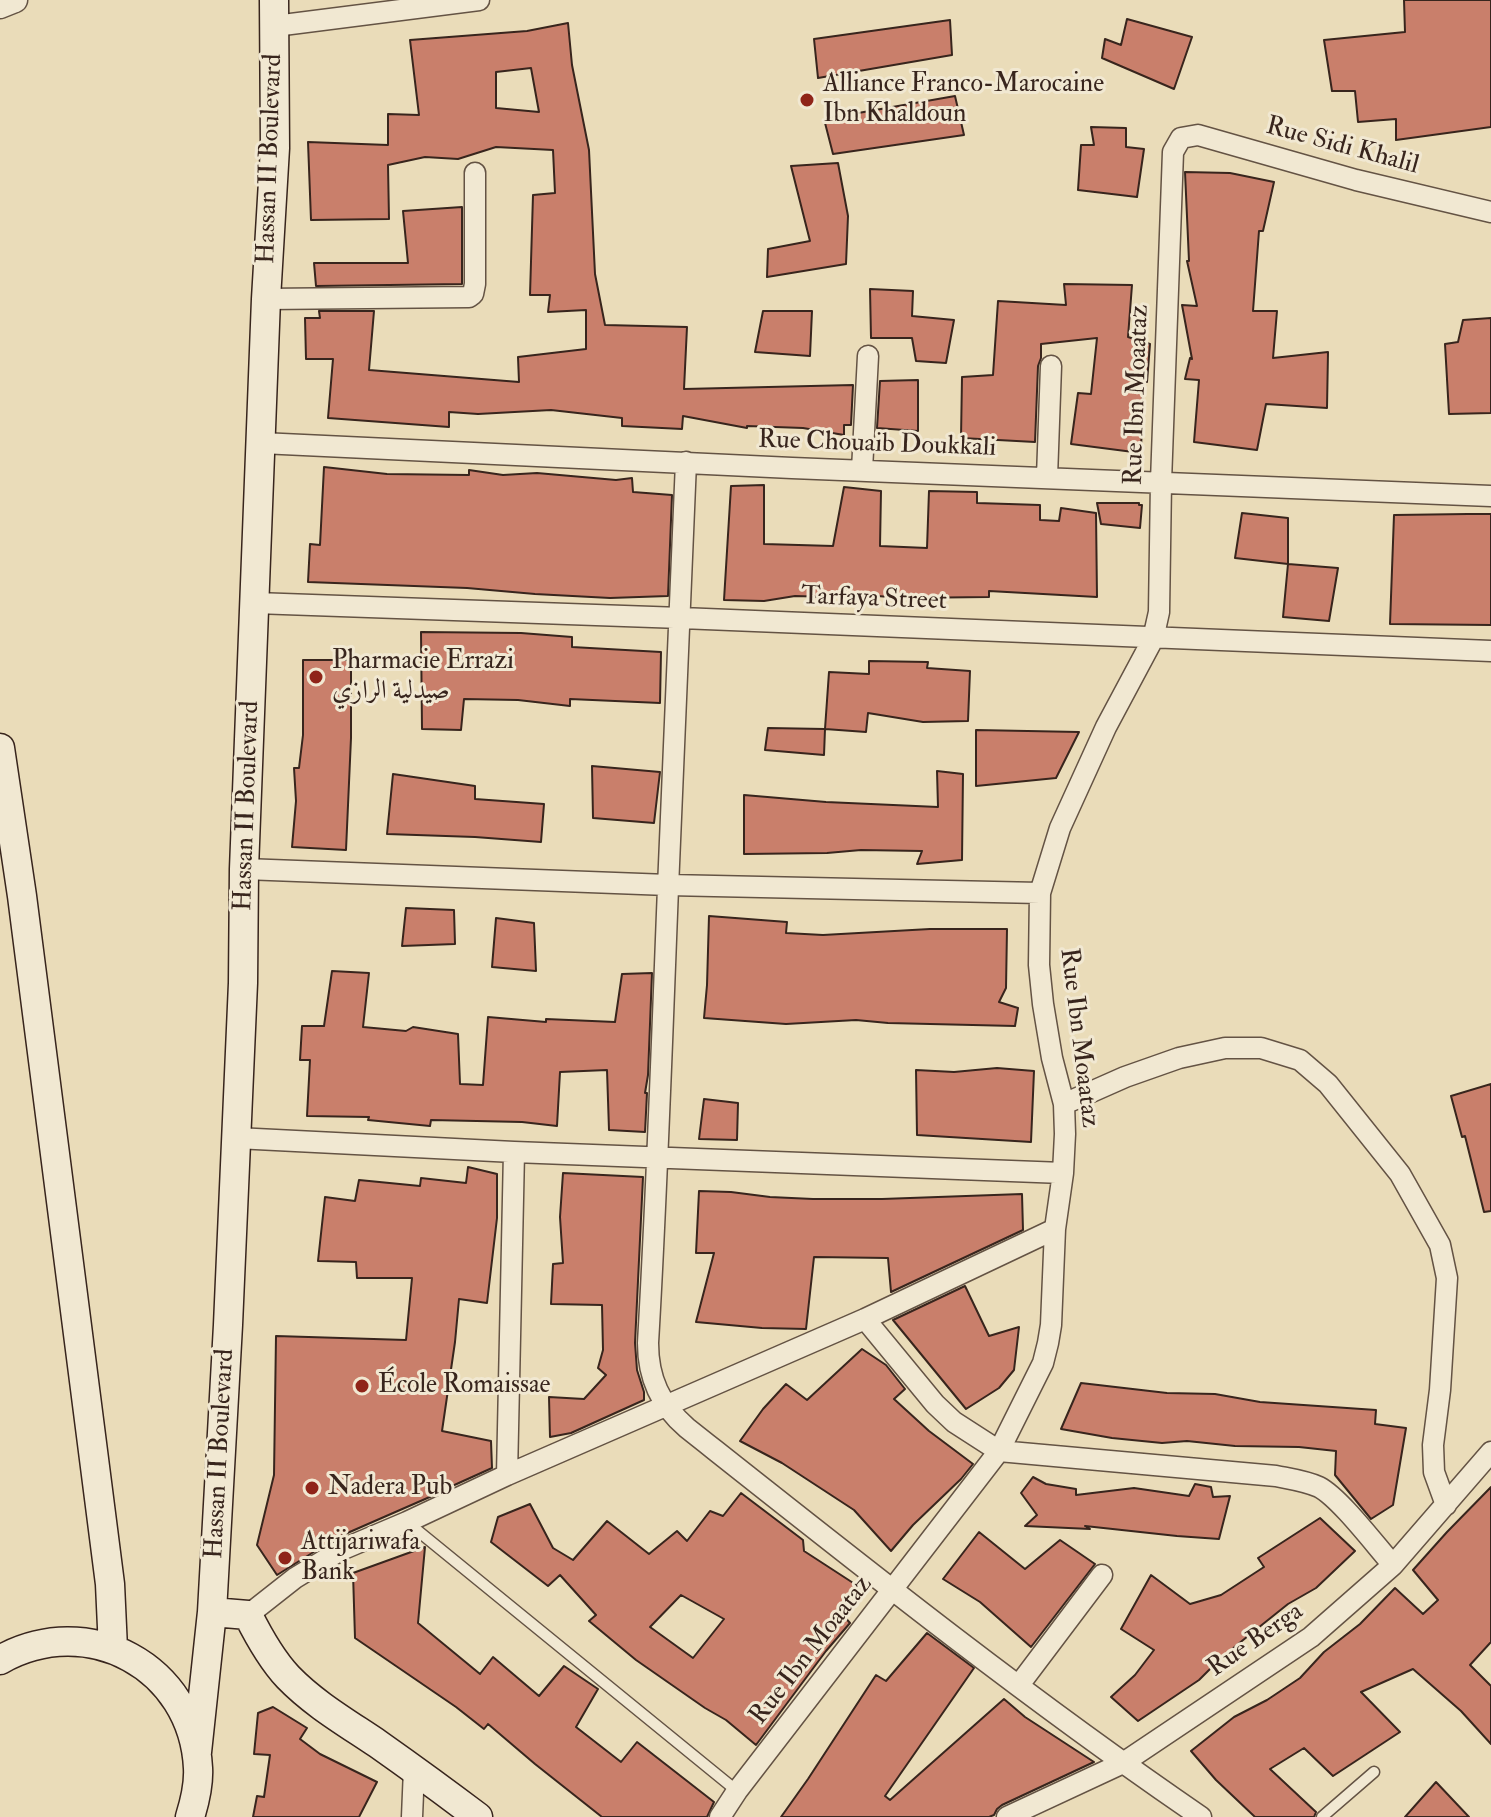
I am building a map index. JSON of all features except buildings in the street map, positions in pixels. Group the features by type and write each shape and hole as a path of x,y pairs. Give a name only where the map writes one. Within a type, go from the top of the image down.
{"main road":[{"name":"Hassan II Boulevard","path":"197,1752 212,1612 228,1325 266,299 275,148 274,13"},
{"path":"0,748 8,858 110,1584 113,1649"},
{"path":"212,1612 248,1615 274,1660 310,1697 478,1817"},
{"path":"0,1660 38,1644 63,1641 113,1649 153,1672 182,1708 191,1729 199,1772 196,1809"}],"street":[{"path":"0,6 15,0"},
{"path":"274,13 479,0"},
{"name":"Rue Sidi Khalil","path":"1181,138 1198,135 1356,180 1491,212"},
{"name":"Rue Ibn Moaataz","path":"720,1817 999,1451 1043,1363 1051,1325 1055,1229 1065,1134 1064,1104 1043,1004 1039,965 1040,893 1060,828 1106,727 1153,639 1159,612 1173,152 1181,138"},
{"path":"266,299 469,297 475,284 475,173"},
{"path":"862,470 868,356"},
{"path":"1047,477 1051,366"},
{"name":"Rue Chouaib Doukkali","path":"261,443 1491,496"},
{"path":"686,462 659,1157 648,1360 652,1378 665,1406 687,1428 892,1590 1123,1763 1201,1817"},
{"name":"Tarfaya Street","path":"255,603 1491,651"},
{"path":"244,869 668,885 1040,893"},
{"path":"1064,1104 1125,1077 1179,1058 1225,1048 1261,1048 1300,1060 1328,1084 1400,1174 1440,1245 1447,1278 1433,1445 1434,1472 1446,1505"},
{"path":"236,1138 1063,1173"},
{"path":"507,1475 514,1152"},
{"path":"248,1615 314,1565 367,1537 865,1319 1055,1229"},
{"path":"865,1319 935,1404 954,1422 999,1451 1276,1476 1305,1482 1322,1488 1336,1500 1393,1565"},
{"name":"Rue Berga","path":"1007,1817 1123,1763 1311,1637 1393,1565 1491,1452"},
{"path":"1019,1685 1102,1575"},
{"path":"412,1817 414,1769"}],"lane":[{"path":"407,1522 737,1791"},
{"path":"1322,1817 1374,1772"}],"place":[{"name":"Alliance Franco-Marocaine Ibn Khaldoun","path":"807,100"},
{"name":"Pharmacie Errazi صيدلية الرازي","path":"316,677"},
{"name":"École Romaissae","path":"362,1386"},
{"name":"Nadera Pub","path":"312,1488"},
{"name":"Attijariwafa Bank","path":"285,1558"}]}
